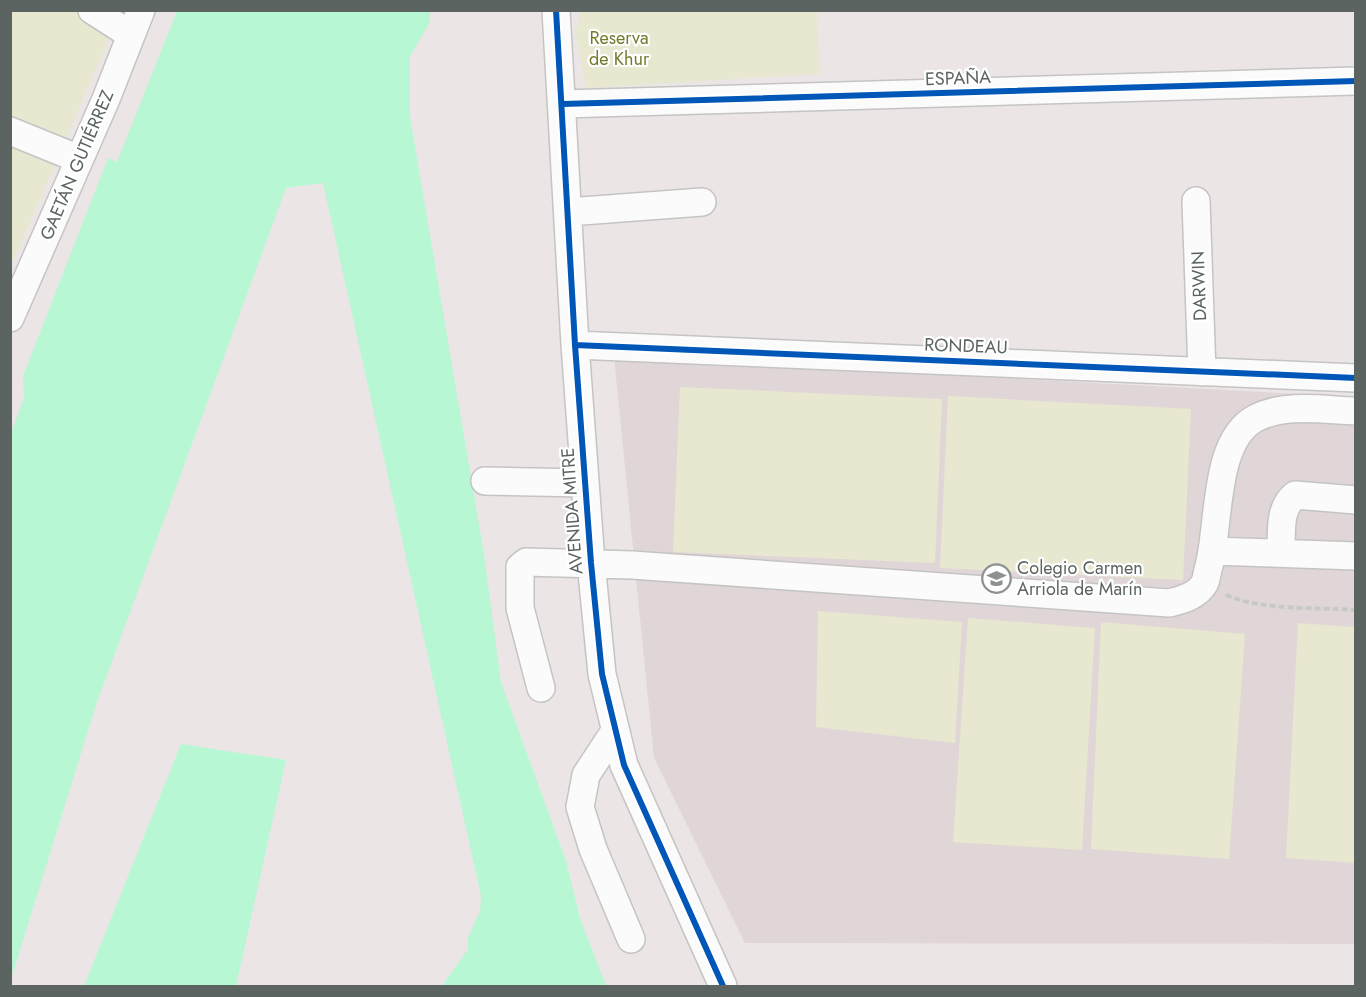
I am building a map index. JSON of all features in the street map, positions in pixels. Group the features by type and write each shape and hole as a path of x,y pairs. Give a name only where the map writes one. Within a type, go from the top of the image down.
{"street":[{"path":"92,10 136,23"},
{"path":"537,10 561,93"},
{"name":"AVENIDA MITRE","path":"556,10 575,345 591,563 602,674 624,765 723,987"},
{"name":"GAETÁN GUTIÉRREZ","path":"10,318 80,159 136,23"},
{"name":"ESPAÑA","path":"561,93 1356,81"},
{"path":"10,131 80,159"},
{"name":"DARWIN","path":"1196,201 1202,372"},
{"path":"568,212 702,202"},
{"name":"RONDEAU","path":"575,345 1356,378"},
{"path":"541,688 520,608 520,567 526,562 591,563 1169,603 1184,600 1204,584 1213,551 1227,454 1244,426 1269,413 1305,408 1356,411"},
{"path":"485,481 585,483"},
{"path":"1281,553 1283,513 1287,501 1295,495 1356,500"},
{"path":"1213,551 1356,556"},
{"path":"615,731 586,775 580,807 593,849 631,939"}],"path":[{"path":"1204,584 1239,601 1356,610"}],"shaded area":[{"path":"177,11 430,11 429,24 410,56 410,117 484,554 501,682 566,861 580,918 606,986 442,986 468,949 468,937 480,911 481,896 323,183 286,188 96,705 11,979 11,434 24,397 23,376 108,158 117,162"},
{"name":"Colegio Carmen Arriola de Marín","path":"614,357 1355,397 1355,944 745,943 654,758"},
{"path":"181,744 286,760 236,986 84,986"}],"green space":[{"name":"Reserva de Khur","path":"580,10 817,11 819,74 586,88 576,32"},
{"path":"11,11 121,11 11,266"},
{"path":"680,387 942,399 935,563 673,552"},
{"path":"948,396 1191,409 1183,580 940,568"},
{"path":"818,611 962,622 955,743 816,727"},
{"path":"968,618 1095,628 1082,850 953,842"},
{"path":"1101,622 1245,634 1229,859 1091,849"},
{"path":"1298,623 1355,627 1355,863 1286,858"}],"cycle path":[{"path":"556,10 575,345 591,563 602,674 624,765 723,986"},
{"path":"562,104 1356,81"},
{"path":"575,345 1356,378"}],"place":[{"name":"Colegio Carmen Arriola de Marín","path":"996,578"}]}
